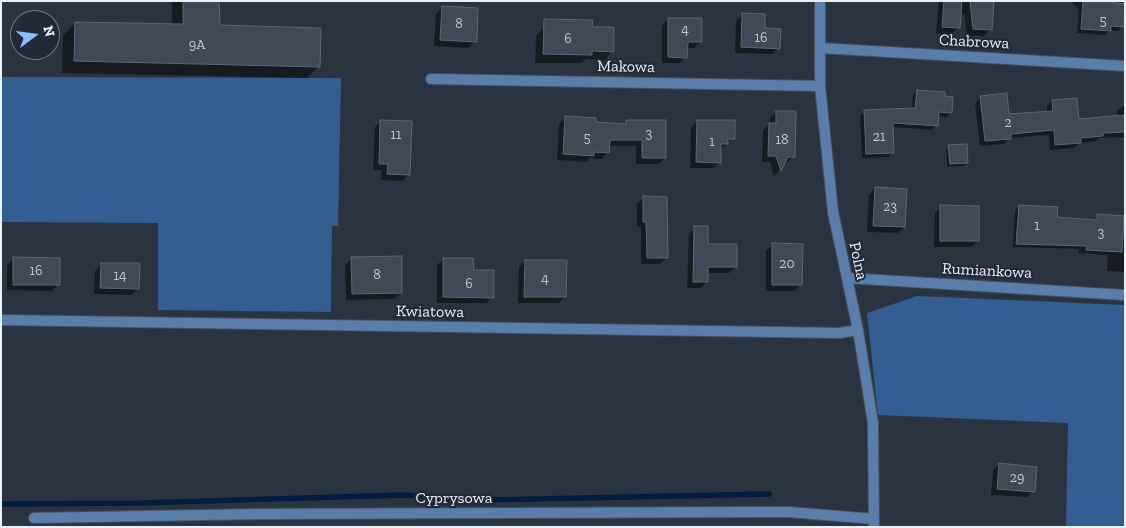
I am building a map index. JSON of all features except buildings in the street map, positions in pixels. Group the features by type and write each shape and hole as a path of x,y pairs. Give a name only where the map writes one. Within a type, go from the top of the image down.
{"street":[{"name":"Polna","path":"820,1 820,86 832,212 858,330 873,423 874,523"},
{"name":"Chabrowa","path":"821,48 1125,66"},
{"name":"Makowa","path":"432,79 820,86"},
{"name":"Rumiankowa","path":"846,278 1125,295"},
{"name":"Kwiatowa","path":"1,320 840,333 858,330"},
{"name":"Cyprysowa","path":"34,518 266,514 789,512 874,523"}],"shaded area":[{"path":"1,77 341,78 338,226 332,226 331,312 158,310 158,223 1,222"},
{"path":"917,296 1125,305 1125,527 1066,527 1068,423 878,415 867,313"}],"waterway":[{"path":"1,504 140,503 403,495 488,500 769,494"}]}
